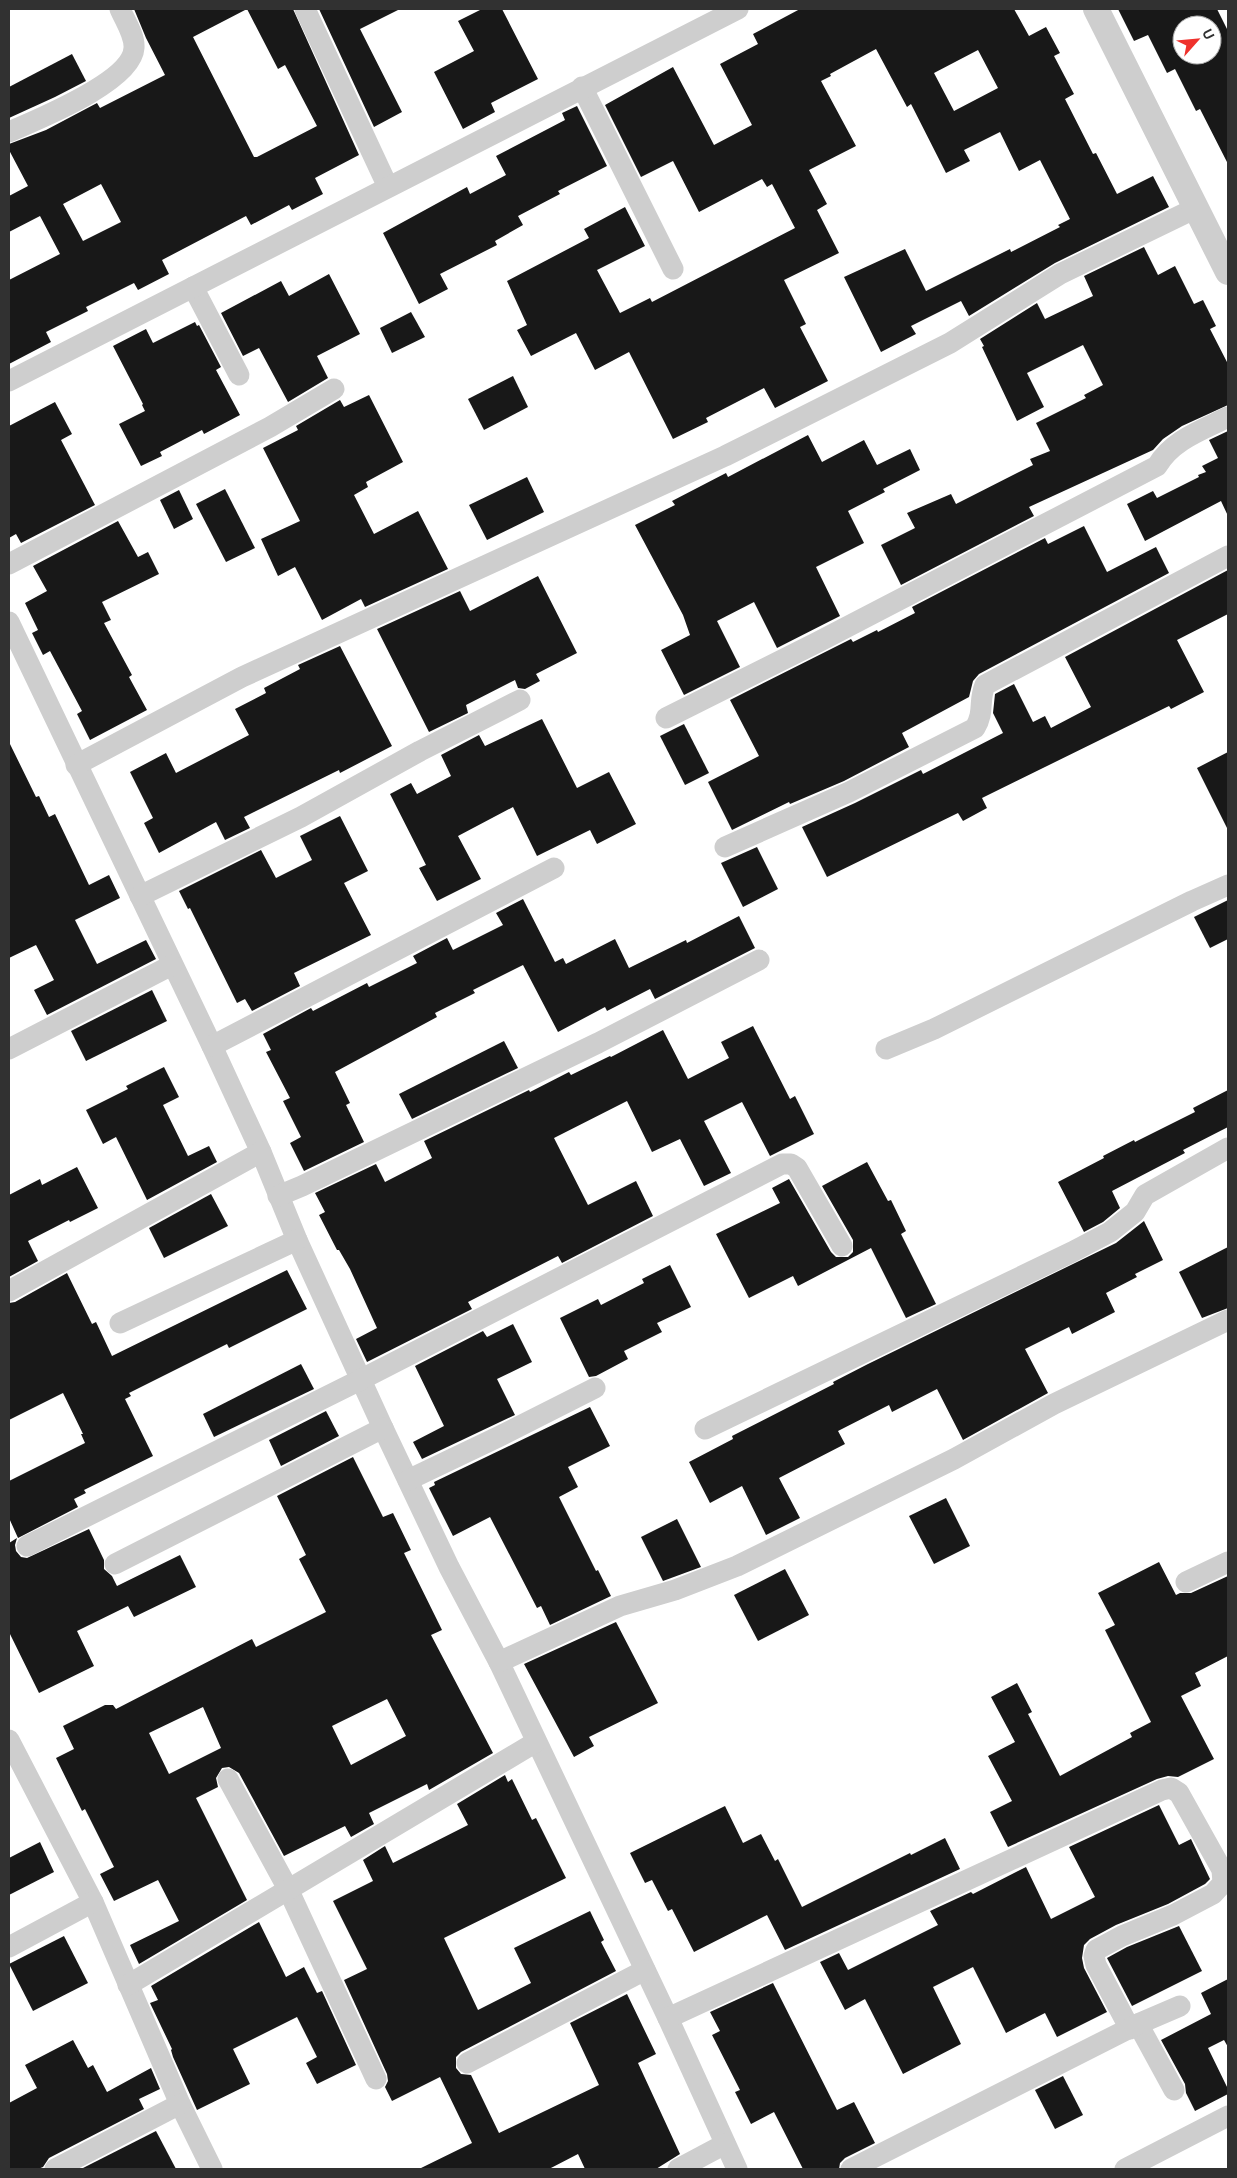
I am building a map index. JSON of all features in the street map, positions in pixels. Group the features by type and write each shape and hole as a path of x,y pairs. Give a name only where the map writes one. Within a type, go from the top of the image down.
{"street":[{"path":"9,132 89,93 126,67 131,60 134,41 120,9"},
{"path":"305,9 388,187"},
{"path":"9,381 738,9"},
{"path":"1096,9 1228,272"},
{"path":"582,88 673,269"},
{"path":"76,765 242,677 725,456 950,343 1060,274 1196,208"},
{"path":"193,287 239,375"},
{"path":"9,564 270,426 334,389"},
{"path":"666,718 818,642 1157,466 1164,454 1177,443 1228,417"},
{"path":"725,847 849,792 975,728 981,717 981,694 985,685 1228,556"},
{"path":"9,622 212,1046 261,1152 297,1240 360,1380 449,1567 499,1662 668,2018 737,2169"},
{"path":"140,896 301,817 420,751 520,700"},
{"path":"212,1046 554,868"},
{"path":"886,1049 934,1029 1228,885"},
{"path":"278,1196 589,1047 759,960"},
{"path":"9,1049 172,965"},
{"path":"706,1429 1110,1232 1135,1212 1145,1195 1228,1148"},
{"path":"9,1291 261,1152"},
{"path":"27,1546 360,1380 782,1164 791,1164 797,1168 842,1246"},
{"path":"120,1323 297,1240"},
{"path":"499,1662 620,1606 675,1590 738,1566 954,1459 1054,1404 1228,1320"},
{"path":"408,1480 595,1388"},
{"path":"115,1564 383,1428"},
{"path":"1186,1582 1228,1562"},
{"path":"128,1985 536,1742"},
{"path":"10,1747 93,1902 180,2104 212,2169"},
{"path":"228,1779 288,1889 376,2079"},
{"path":"668,2018 1167,1788 1179,1793 1225,1868 1223,1883 1213,1894 1173,1915 1103,1945 1096,1950 1094,1956 1096,1965 1174,2090"},
{"path":"9,1947 93,1902"},
{"path":"467,2063 645,1970"},
{"path":"851,2169 1134,2027 1180,2006"},
{"path":"55,2169 180,2104"},
{"path":"1125,2169 1228,2116"},
{"path":"678,2169 725,2144"}],"building":[{"path":"134,9 247,9 293,9 359,155 315,178 323,194 292,210 289,205 251,225 246,216 162,260 169,274 138,290 134,283 86,307 88,311 46,332 51,342 9,364 9,280 60,254 40,216 9,232 9,196 28,186 9,150 9,144 46,130 97,103 100,108 165,75","holes":["247,9 278,69 285,65 317,126 254,157 193,37","101,184 121,222 83,241 63,204"]},
{"path":"319,9 400,9 360,29 402,112 374,127"},
{"path":"482,9 502,9 538,79 491,103 495,112 463,129 434,72 474,51 458,21"},
{"path":"800,9 1014,9 1029,36 1046,27 1060,53 1054,56 1074,94 1065,99 1093,154 1096,153 1117,194 1153,176 1169,207 1055,263 969,316 961,301 911,326 916,334 881,352 844,277 905,249 926,291 1010,249 1011,252 1060,227 1058,225 1070,219 1040,160 1019,171 1000,132 964,150 970,161 946,173 911,104 907,107 876,49 830,74 831,76 821,81 856,146 809,170 827,204 817,210 839,253 784,280 806,324 800,327 828,381 775,408 764,388 706,418 708,422 673,439 629,352 595,370 576,333 531,356 517,330 527,325 507,281 589,238 584,229 625,207 645,246 597,270 620,313 650,298 652,302 795,228 772,184 767,187 762,179 699,212 673,161 641,177 605,105 673,67 714,145 752,125 720,64 758,44 753,34","holes":["978,50 998,88 954,111 934,73"]},
{"path":"1118,9 1217,9 1220,15 1172,15 1172,65 1222,65 1222,19 1228,31 1228,164 1200,109 1196,111 1175,69 1167,73 1148,35 1134,41"},
{"path":"72,54 86,81 9,118 9,87"},
{"path":"577,106 607,166 558,191 560,194 518,216 523,225 495,241 497,245 440,274 448,289 419,304 383,233 467,187 470,194 506,175 496,156 565,120 562,113"},
{"path":"1144,247 1158,275 1175,266 1194,304 1203,300 1216,326 1210,329 1228,364 1228,405 1182,426 1163,439 1153,450 1029,507 1034,516 901,585 881,545 915,528 907,513 951,494 956,504 1033,465 1030,459 1050,451 1036,423 1086,398 1084,395 1103,385 1083,345 1027,373 1044,407 1017,421 980,339 1037,303 1045,319 1093,296 1084,276"},
{"path":"329,274 360,334 317,356 328,378 288,402 259,348 243,356 221,313 281,281 289,296"},
{"path":"411,312 425,337 392,353 380,328"},
{"path":"195,322 197,326 199,325 221,367 216,370 240,415 204,434 202,430 160,452 162,456 141,466 119,424 145,411 113,346 146,329 153,343"},
{"path":"513,376 528,407 484,430 468,399"},
{"path":"369,395 403,462 366,482 368,487 354,495 374,534 418,511 448,569 365,607 361,599 322,620 295,567 278,576 261,539 300,521 263,448 298,430 296,426 340,400 344,407"},
{"path":"55,402 72,434 61,440 95,505 21,543 16,534 9,538 9,426"},
{"path":"1228,431 1228,516 1221,501 1145,541 1127,504 1153,491 1157,498 1206,472 1202,466 1218,458 1209,440"},
{"path":"808,435 822,462 864,440 877,465 910,449 920,470 883,489 885,492 848,511 864,543 816,567 840,616 777,648 754,602 717,621 740,667 684,695 661,650 690,635 683,615 635,525 675,505 672,501 726,473 728,477"},
{"path":"527,477 544,512 487,540 469,505"},
{"path":"225,489 255,548 226,562 196,504"},
{"path":"179,490 193,519 174,529 160,500"},
{"path":"118,521 138,557 148,552 159,574 102,602 111,620 104,623 132,675 129,677 147,710 90,740 77,714 82,711 50,651 43,655 32,633 38,630 25,603 47,591 33,566"},
{"path":"1084,526 1107,572 1156,547 1169,573 979,674 973,681 969,697 902,733 909,747 844,781 790,804 789,802 732,830 708,782 759,756 730,700 851,639 853,642 877,630 878,632 915,613 912,607 1045,538 1048,544"},
{"path":"1228,570 1228,614 1177,640 1204,692 1171,709 1169,706 982,798 987,808 963,821 958,813 827,877 802,827 921,770 923,774 1003,733 993,713 995,694 1014,684 1033,722 1045,716 1051,728 1091,707 1065,657"},
{"path":"538,576 577,653 536,674 540,681 525,689 518,688 515,680 466,705 468,713 429,732 377,629 460,591 470,611"},
{"path":"340,646 392,746 340,773 339,770 244,817 250,828 225,840 216,822 159,853 144,823 153,818 130,772 166,753 176,773 249,735 235,709 266,693 264,688 300,669 298,665"},
{"path":"542,719 577,788 609,772 636,824 597,844 590,830 537,856 513,807 458,836 481,879 437,901 419,868 426,865 390,794 411,783 417,794 451,776 441,755 479,735 485,746"},
{"path":"684,724 709,773 685,785 660,736"},
{"path":"9,742 36,797 39,796 49,817 55,814 89,885 109,875 120,898 75,920 97,964 146,940 156,959 47,1015 34,990 54,980 36,945 9,958"},
{"path":"1228,752 1228,830 1197,768"},
{"path":"340,816 368,871 344,883 371,935 294,973 300,986 252,1011 245,999 237,1003 190,908 188,909 179,891 261,850 276,878 312,860 300,836"},
{"path":"757,847 778,889 743,907 721,863"},
{"path":"523,899 555,962 563,958 566,964 615,939 629,968 686,940 687,943 739,916 755,948 655,999 650,989 607,1011 605,1007 558,1032 523,965 473,990 475,993 435,1013 437,1017 335,1072 350,1103 346,1105 364,1142 304,1171 290,1143 301,1137 283,1101 290,1098 266,1052 271,1050 263,1034 311,1008 313,1011 367,983 369,987 417,963 413,956 447,938 453,950 503,925 496,913"},
{"path":"1228,900 1228,939 1210,948 1194,917"},
{"path":"152,990 167,1021 86,1061 71,1031"},
{"path":"753,1026 790,1099 795,1096 814,1134 770,1156 742,1102 704,1121 731,1173 704,1186 680,1139 652,1152 627,1101 554,1138 588,1205 636,1181 653,1216 562,1263 558,1256 468,1302 472,1309 367,1362 356,1339 377,1328 350,1269 339,1250 337,1250 319,1215 325,1212 315,1193 376,1164 385,1182 432,1158 424,1141 569,1072 571,1075 611,1057 663,1030 688,1079 729,1058 721,1042"},
{"path":"504,1041 518,1068 412,1119 399,1094"},
{"path":"164,1067 179,1097 163,1105 188,1156 209,1146 217,1162 147,1200 116,1137 103,1144 86,1110 128,1089 126,1086"},
{"path":"1228,1090 1228,1127 1183,1150 1185,1153 1112,1191 1120,1208 1103,1222 1084,1232 1058,1182 1134,1140 1135,1142 1195,1112 1193,1108"},
{"path":"867,1162 888,1201 891,1200 906,1231 901,1234 936,1304 906,1318 871,1248 798,1286 793,1276 749,1298 716,1234 780,1203 772,1188 789,1179 831,1252 836,1257 848,1257 853,1252 853,1240 822,1186"},
{"path":"77,1167 98,1208 70,1222 69,1220 28,1241 38,1261 9,1277 9,1195 40,1179 42,1185"},
{"path":"211,1194 228,1226 164,1258 149,1228"},
{"path":"1144,1221 1163,1260 1135,1274 1137,1277 1106,1293 1115,1312 1072,1334 1069,1327 1025,1349 1048,1393 963,1440 937,1389 892,1412 889,1405 838,1431 845,1444 779,1478 800,1518 766,1535 742,1486 710,1503 689,1462 733,1439 732,1436 834,1384 833,1382 868,1364 1116,1243"},
{"path":"1228,1247 1228,1308 1202,1318 1179,1272"},
{"path":"670,1265 691,1307 657,1323 662,1332 624,1351 628,1359 596,1376 589,1377 560,1318 598,1299 601,1305 644,1283 642,1279"},
{"path":"287,1270 307,1309 229,1348 227,1344 129,1393 131,1396 125,1399 153,1456 84,1490 86,1493 74,1499 78,1507 18,1538 9,1518 9,1481 85,1443 81,1434 83,1434 63,1393 9,1420 9,1303 15,1302 67,1273 92,1324 96,1322 112,1356"},
{"path":"513,1324 532,1362 497,1379 515,1415 422,1459 413,1442 444,1426 415,1366 483,1331 487,1337"},
{"path":"301,1364 314,1389 214,1437 203,1414"},
{"path":"590,1407 610,1446 568,1467 578,1487 559,1497 596,1571 598,1570 611,1596 550,1625 541,1606 537,1608 490,1517 453,1536 429,1488 435,1485 434,1482"},
{"path":"326,1411 339,1436 281,1466 269,1440"},
{"path":"353,1457 383,1517 393,1513 411,1550 404,1553 442,1630 431,1635 493,1753 429,1790 427,1784 369,1813 374,1824 351,1837 345,1826 284,1856 239,1773 229,1767 222,1768 216,1778 218,1787 196,1798 247,1900 139,1964 130,1945 179,1921 158,1880 114,1901 100,1874 114,1867 85,1809 82,1811 56,1758 74,1749 63,1726 105,1705 113,1705 116,1709 252,1639 256,1647 326,1612 299,1559 306,1555 277,1496","holes":["387,1699 406,1736 351,1765 332,1726","203,1707 221,1748 169,1774 149,1733"]},
{"path":"946,1498 970,1546 934,1564 909,1516"},
{"path":"677,1519 701,1567 663,1581 641,1537"},
{"path":"89,1529 104,1560 104,1569 112,1576 117,1586 180,1555 196,1587 134,1617 128,1606 77,1631 94,1666 39,1693 9,1632 9,1543 17,1538 16,1551 21,1557 27,1558"},
{"path":"1159,1562 1176,1595 1191,1593 1228,1576 1228,1656 1195,1673 1201,1686 1181,1696 1214,1759 1178,1777 1168,1776 1157,1779 1008,1847 990,1812 1012,1801 988,1756 1015,1742 991,1697 1017,1683 1032,1712 1028,1714 1060,1776 1132,1737 1130,1733 1151,1722 1105,1630 1115,1625 1098,1593"},
{"path":"785,1569 809,1615 758,1641 734,1595"},
{"path":"616,1622 658,1703 589,1737 594,1746 574,1757 524,1664"},
{"path":"505,1775 508,1782 512,1779 532,1820 536,1818 566,1878 444,1938 478,2010 531,1983 514,1948 590,1911 604,1940 601,1942 616,1971 461,2052 456,2057 456,2068 461,2074 471,2075 499,2133 599,2085 570,2023 627,1994 656,2054 638,2063 680,2154 656,2169 585,2169 578,2154 549,2169 419,2169 472,2143 440,2077 392,2101 385,2087 388,2081 387,2074 344,1980 367,1969 333,1901 373,1881 363,1860 385,1846 393,1863 468,1825 457,1804"},
{"path":"1159,1805 1179,1845 1191,1839 1210,1879 1205,1884 1168,1904 1116,1925 1090,1939 1084,1945 1082,1958 1084,1968 1107,2012 1057,2037 1045,2013 1006,2033 973,1967 933,1987 961,2044 903,2074 865,1999 845,2010 820,1962 839,1953 848,1970 938,1925 930,1911 971,1892 973,1894 1026,1867 1051,1919 1095,1897 1069,1847"},
{"path":"725,1806 743,1843 761,1834 775,1861 778,1859 802,1907 910,1853 911,1855 945,1838 960,1869 785,1950 767,1915 694,1952 672,1909 668,1911 652,1880 645,1883 630,1853"},
{"path":"40,1842 54,1872 9,1895 9,1858"},
{"path":"259,1922 286,1977 304,1967 317,1993 322,1991 356,2065 317,2084 306,2063 317,2057 297,2017 233,2049 250,2084 197,2110 173,2057 172,2049 150,2003 158,2000 151,1986"},
{"path":"1179,1926 1202,1971 1132,2006 1107,1958 1127,1947"},
{"path":"64,1936 88,1983 33,2011 9,1964"},
{"path":"1228,1979 1228,2047 1224,2040 1208,2048 1228,2089 1228,2094 1195,2111 1186,2093 1185,2084 1161,2040 1211,2014 1201,1993"},
{"path":"773,1983 837,2110 854,2102 875,2143 845,2158 840,2163 839,2169 803,2169 774,2112 751,2124 735,2092 740,2090 712,2035 720,2031 710,2012"},
{"path":"73,2040 88,2068 93,2065 107,2092 151,2068 160,2089 139,2099 144,2109 49,2158 43,2167 38,2169 9,2169 9,2103 37,2088 25,2065"},
{"path":"1063,2076 1083,2115 1055,2129 1035,2090"},
{"path":"156,2131 176,2169 83,2168"}]}
